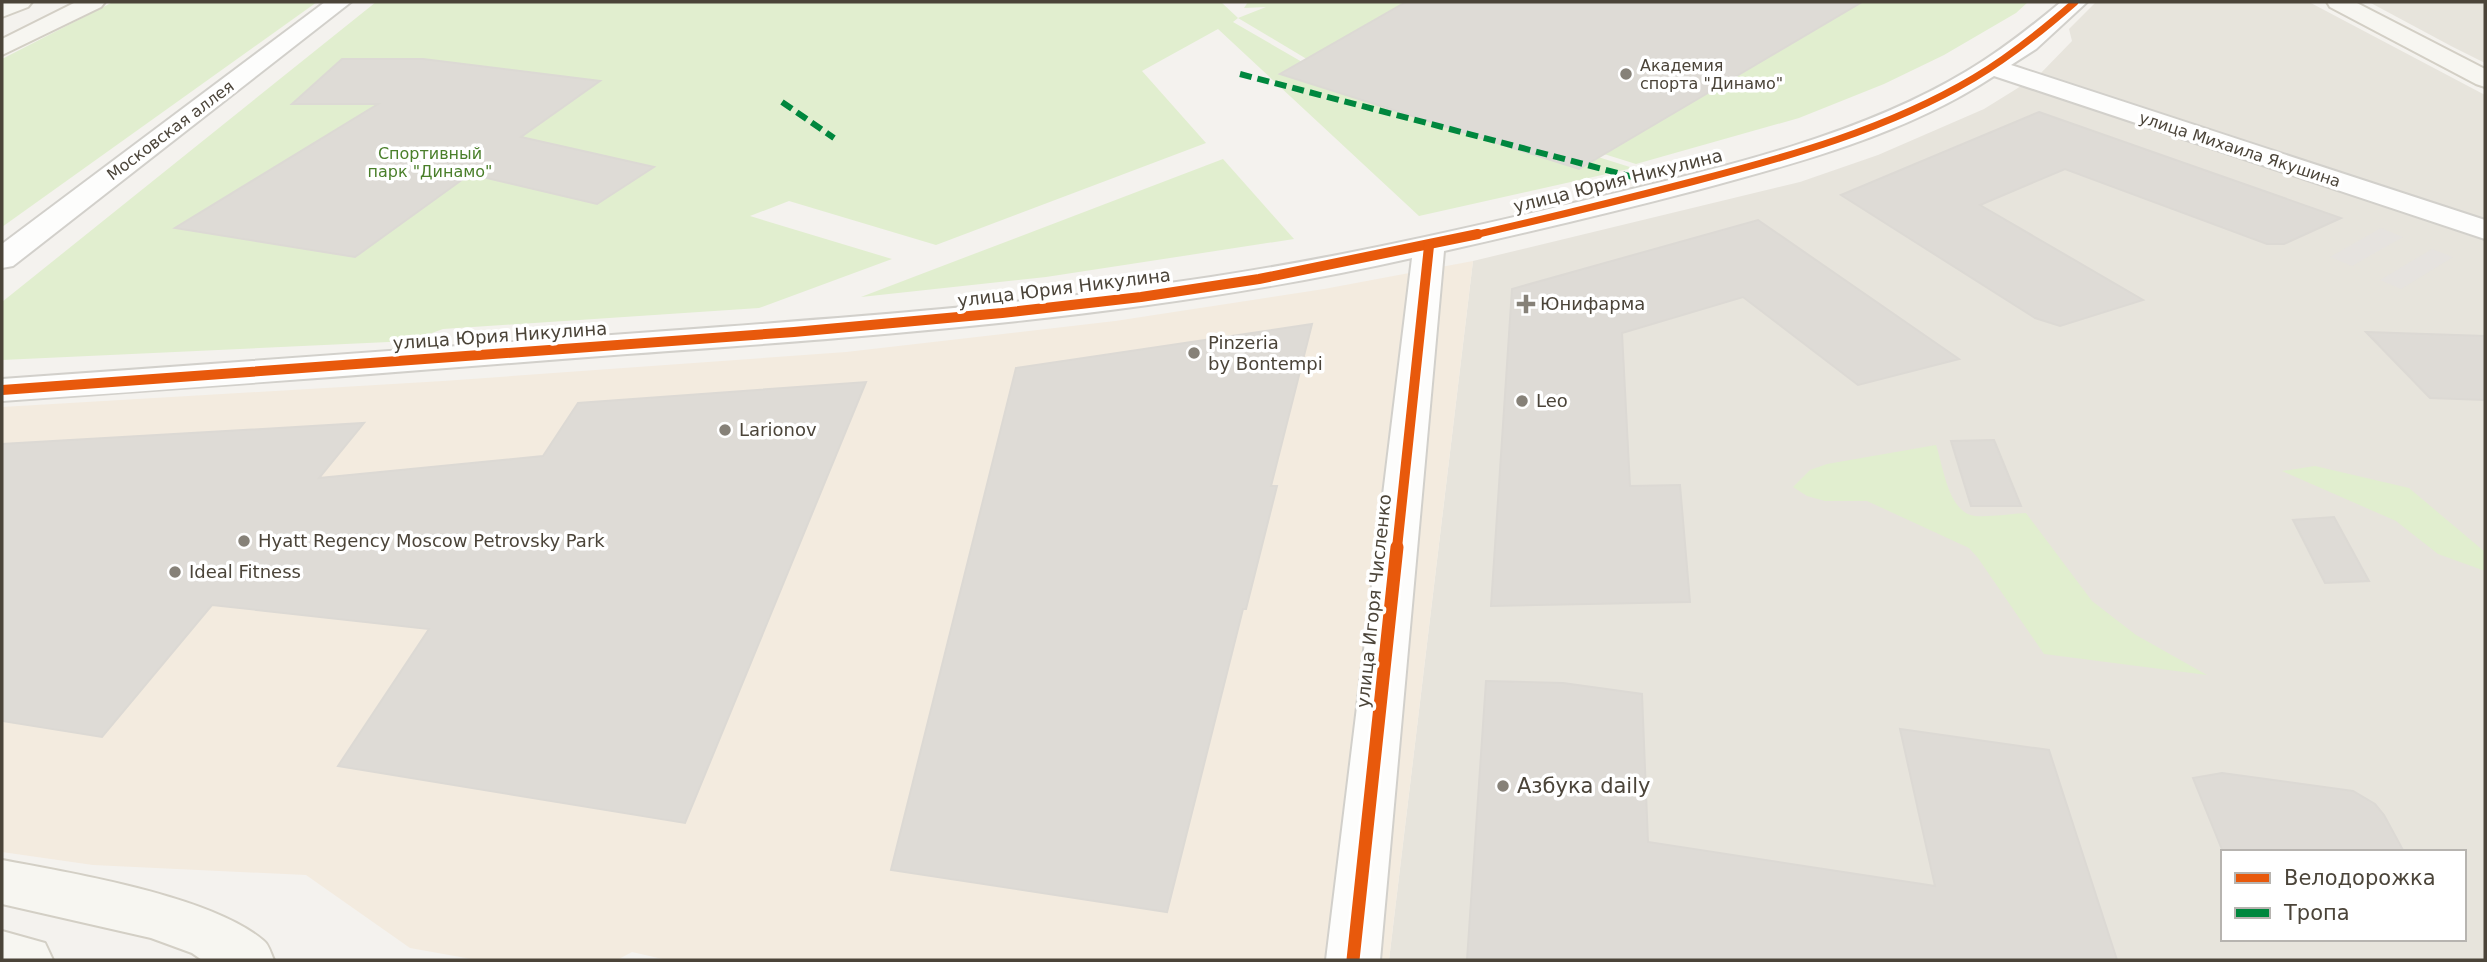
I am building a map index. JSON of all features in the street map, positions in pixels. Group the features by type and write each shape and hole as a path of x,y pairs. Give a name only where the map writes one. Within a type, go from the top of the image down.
{"main road":[{"path":"2,10 20,2"},
{"path":"2,48 93,2"},
{"path":"2338,2 2485,79"},
{"path":"2,882 151,915 210,936 247,960"},
{"path":"2,955 26,960"}],"street":[{"name":"Московская аллея","path":"2,259 339,2"},
{"name":"улица Юрия Никулина","path":"2,390 968,318 1211,287 1429,246 1642,195 1811,147 1941,97 1995,68 2036,38 2075,2"},
{"name":"улица Михаила Якушина","path":"1995,68 2485,230"},
{"name":"улица Игоря Численко","path":"1353,960 1429,246"}],"shaded area":[{"path":"2096,2 2309,2 2485,95 2485,960 1389,960 1473,261 1800,182 1878,155 1984,109 2039,75 2072,41 2069,29"},
{"path":"2369,2 2485,2 2485,63 2451,46"},
{"path":"2381,228 2403,237 2352,266 2330,257"},
{"path":"2432,249 2453,257 2401,289 2380,280"},
{"path":"1473,261 1389,960 667,960 632,952 617,960 477,960 410,948 306,875 93,865 2,852 2,407 443,381 846,352 1115,321 1324,289"}],"green space":[{"path":"113,2 317,2 2,227 2,59"},
{"name":"Спортивный парк \"Динамо\"","path":"376,2 1221,2 1238,18 1233,22 1309,66 1633,168 1419,216 1218,29 1142,71 1206,143 936,245 789,201 750,216 892,259 759,308 443,329 410,341 2,360 2,302"},
{"name":"Академия спорта \"Динамо\"","path":"1248,2 2028,2 2016,13 1944,55 1884,84 1799,118 1636,164 1315,64 1238,18 1266,7 1244,8"},
{"path":"1223,159 1294,239 1046,277 861,297"},
{"path":"1936,445 1948,487 1958,506 1966,513 1981,516 2026,513 2092,601 2136,635 2207,675 2044,654 1969,548 1867,501 1825,501 1807,496 1793,487 1810,470 1827,464"},
{"path":"2315,466 2409,488 2485,552 2485,571 2438,554 2396,521 2282,471"}],"building":[{"name":"Академия спорта \"Динамо\"","path":"1406,2 1862,2 1579,169 1280,74"},
{"path":"342,59 423,59 600,81 521,137 654,167 597,204 470,174 355,257 175,228 378,104 292,104"},
{"path":"2039,112 2341,218 2284,244 2267,244 2065,169 1980,205 2143,300 2060,326 2035,318 1841,195"},
{"path":"1758,220 1959,359 1858,385 1743,297 1622,333 1630,486 1680,485 1690,602 1491,606 1512,289"},
{"path":"1312,324 1271,486 1277,486 1246,609 1243,609 1167,912 891,870 1016,368"},
{"path":"2366,332 2485,336 2485,400 2430,398"},
{"path":"866,382 685,823 338,766 429,629 212,605 102,737 2,721 2,444 364,423 319,478 543,456 578,403"},
{"path":"1994,440 2021,506 1971,506 1951,441"},
{"path":"2334,517 2369,581 2325,583 2293,520"},
{"path":"1486,681 1563,683 1642,694 1648,842 1935,886 1900,729 2049,750 2117,960 1467,960"},
{"path":"2222,773 2353,791 2375,804 2403,850 2222,850 2193,778"}],"marked path":[{"path":"1240,74 1633,177"},
{"path":"782,102 834,138"}],"cycle path":[{"path":"2,390 933,320 1141,297 1308,270 1453,240 1660,191 1788,156 1852,134 1914,109 1973,79 2027,44 2075,2"},
{"path":"1353,960 1429,246"}],"place":[{"name":"Академия спорта \"Динамо\"","path":"1626,74"},
{"name":"Юнифарма","path":"1526,304"},
{"name":"Pinzeria by Bontempi","path":"1194,353"},
{"name":"Leo","path":"1522,401"},
{"name":"Larionov","path":"725,430"},
{"name":"Hyatt Regency Moscow Petrovsky Park","path":"244,541"},
{"name":"Ideal Fitness","path":"175,572"},
{"name":"Азбука daily","path":"1503,786"}]}
